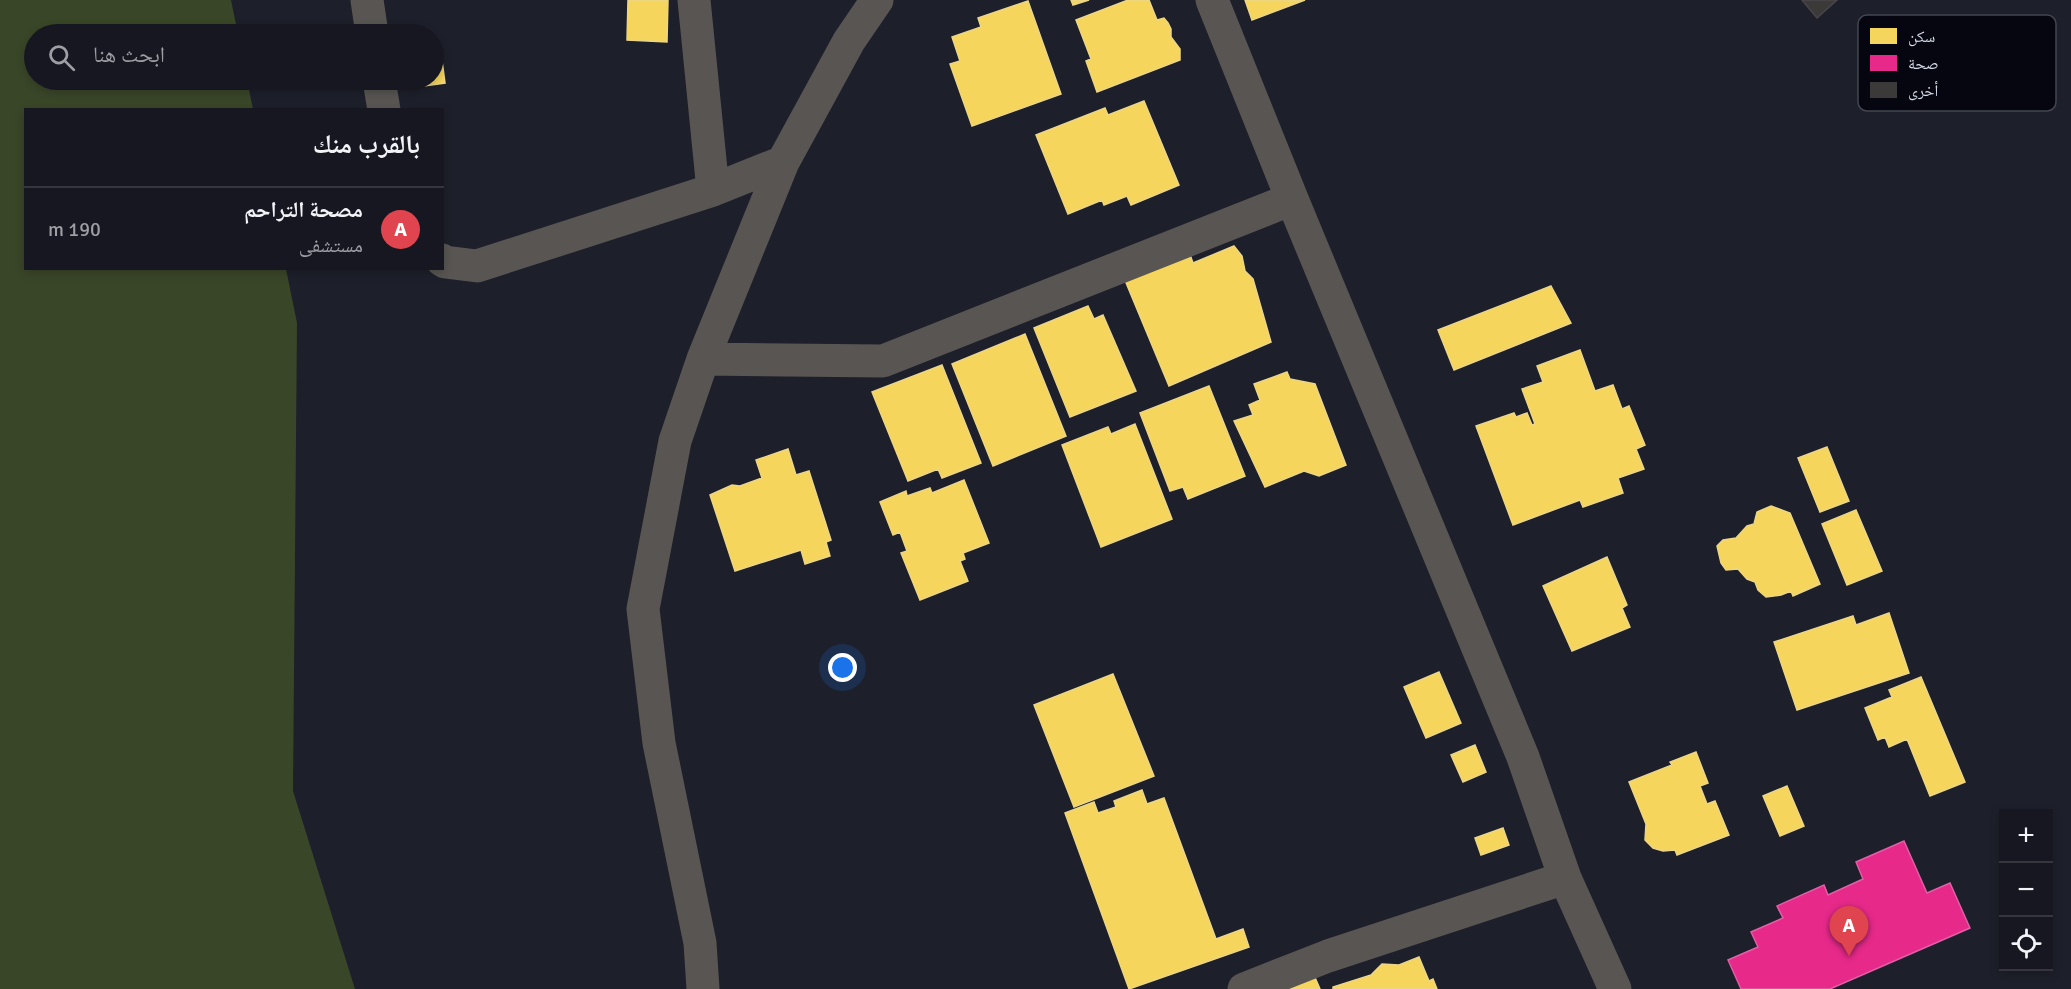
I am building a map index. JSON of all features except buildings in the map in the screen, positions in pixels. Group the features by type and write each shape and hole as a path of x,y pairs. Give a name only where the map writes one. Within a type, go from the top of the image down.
{"street":[{"path":"367,0 371,24"},
{"path":"694,0 712,189"},
{"path":"704,989 700,943 659,743 643,609 675,441 703,359 783,162 849,41 877,0"},
{"path":"1212,0 1523,757 1565,878 1615,989"},
{"path":"381,90 384,108"},
{"path":"444,261 477,266 712,189 783,162"},
{"path":"703,359 883,360 1292,199"},
{"path":"1244,989 1328,956 1565,878"}],"green space":[{"path":"0,0 231,0 236,24 24,24 24,90 249,90 253,108 24,108 24,270 286,270 297,323 293,791 355,989 0,989"}],"place":[{"name":"مصحة التراحم","path":"1849,956"}]}
